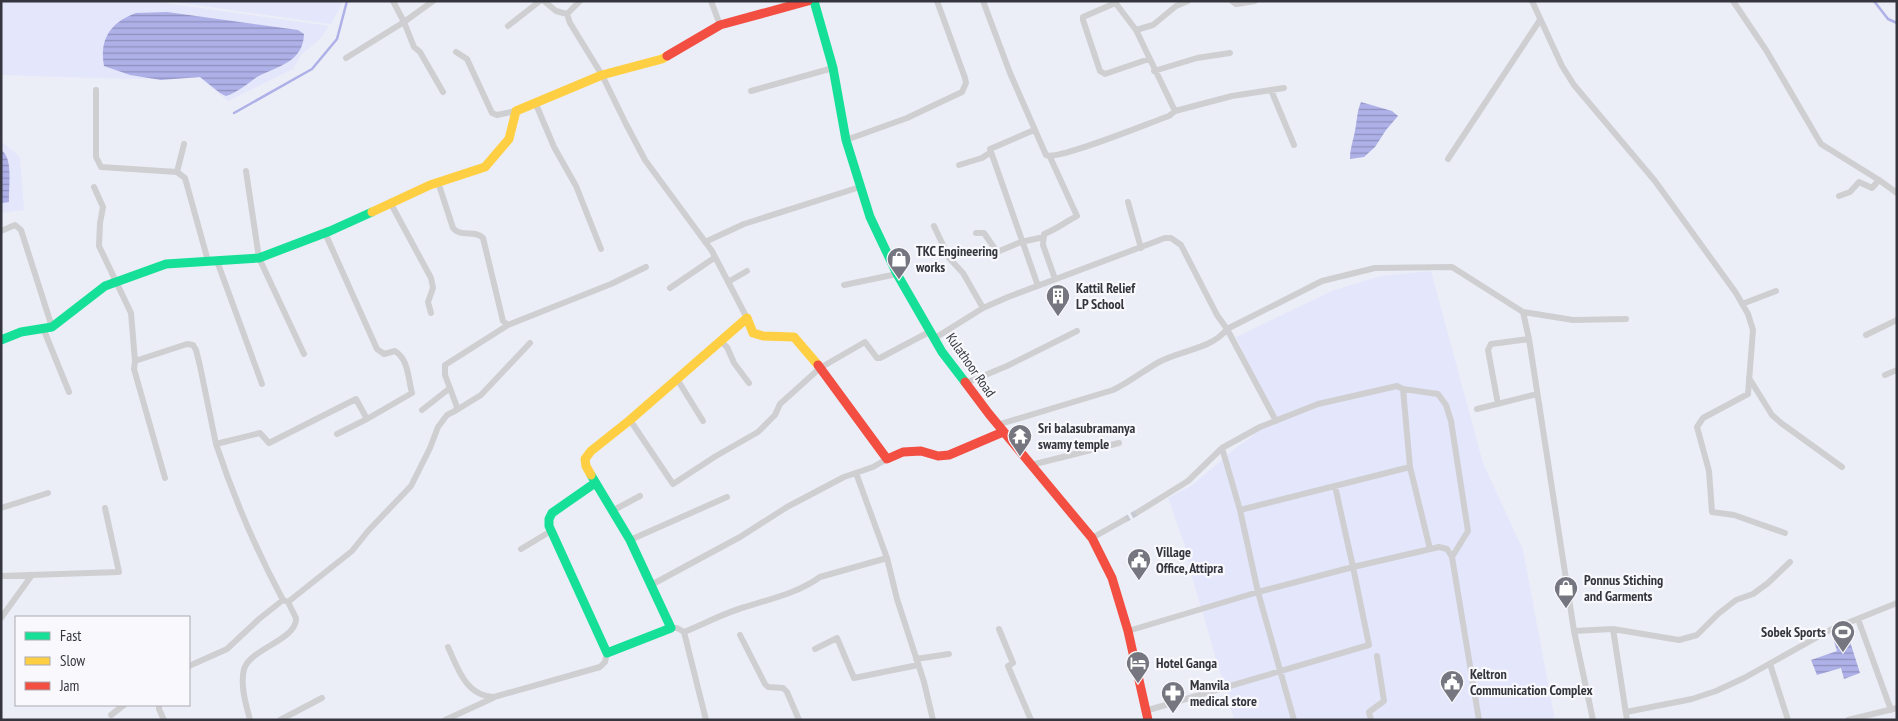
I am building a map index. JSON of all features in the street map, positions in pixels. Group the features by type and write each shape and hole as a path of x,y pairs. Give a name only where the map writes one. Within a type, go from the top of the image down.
{"street":[{"path":"393,1 414,47 420,52 443,92"},
{"path":"346,58 404,22 432,1"},
{"path":"508,26 540,1"},
{"path":"544,1 556,11 567,14"},
{"path":"567,14 580,1"},
{"path":"711,1 720,25"},
{"path":"456,52 467,59 492,113 497,115 516,111 602,75 662,59 720,25 808,1"},
{"name":"Kulathoor Road","path":"814,1 833,68 846,140 870,217 898,274 942,352 1000,428 1092,538 1112,578 1128,631 1147,715"},
{"path":"846,140 907,118 962,92 966,83 965,78 937,1"},
{"path":"983,1 1042,150 1050,157 1077,216 1058,229 1044,234 1043,245 1055,279"},
{"path":"1136,30 1153,25 1176,6 1188,1"},
{"path":"1232,1 1236,4 1255,1"},
{"path":"1532,1 1562,66 1574,85 1655,181 1742,304 1753,330 1748,394 1704,418 1697,427 1709,471 1712,512 1734,515 1785,533"},
{"path":"1733,1 1766,50 1821,144 1897,193"},
{"path":"1150,59 1105,74 1100,71 1083,17 1114,2 1136,30 1150,59 1154,71 1175,111"},
{"path":"567,14 570,23 589,50 645,160 705,242 747,318 753,333 763,336 794,337 820,368 887,459"},
{"path":"1448,159 1540,20"},
{"path":"1154,71 1197,58 1230,53"},
{"path":"751,91 833,68"},
{"path":"1050,157 1079,149 1169,116 1175,111 1232,96 1284,88"},
{"path":"96,90 96,157 101,167 177,172 185,178 212,261 262,384"},
{"path":"1271,90 1294,145"},
{"path":"535,102 554,148 576,186 602,249"},
{"path":"1,340 21,332 48,327 105,286 166,264 259,258 325,233 390,202 438,182 485,167 509,139 516,111"},
{"path":"959,165 982,158 991,152 990,149 1034,130"},
{"path":"177,172 184,144"},
{"path":"991,152 1038,286"},
{"path":"246,171 259,258 304,354"},
{"path":"1839,196 1850,192 1859,182 1872,188 1879,180"},
{"path":"438,182 456,232 475,233 484,238 503,320 508,325"},
{"path":"705,242 744,224 860,187"},
{"path":"94,188 104,207 100,224 99,246 132,313 134,369 165,478"},
{"path":"390,202 431,278 433,288 428,302 431,313"},
{"path":"1128,202 1141,248"},
{"path":"1,231 15,225 21,230 48,327 69,392"},
{"path":"934,226 949,258 967,278 983,308"},
{"path":"325,233 376,348 384,354 395,351 400,354 409,373 412,393 337,434"},
{"path":"976,233 984,233 997,252 1021,242 1044,238"},
{"path":"630,420 673,484 758,432 775,415 780,404 820,368 865,342 877,358 880,358 933,334 983,308 1165,238 1171,238 1182,245 1217,315 1227,329 1276,420"},
{"path":"670,288 714,258"},
{"path":"455,410 457,407 456,402 443,370 445,364 508,325 611,284 646,267"},
{"path":"651,585 740,537 788,507 844,477 903,452 921,451 938,456 949,455 1000,428 1113,390 1170,356 1211,342 1223,335 1227,329 1322,281 1375,268 1452,267 1523,312 1573,320 1626,319"},
{"path":"728,282 747,271"},
{"path":"844,285 898,274"},
{"path":"1742,304 1776,292"},
{"path":"1523,312 1529,339 1574,631 1593,720"},
{"path":"671,628 630,540 595,483 586,466 585,459 591,451 630,420 747,318"},
{"path":"1866,335 1897,320"},
{"path":"966,383 1007,366 1077,331"},
{"path":"1498,404 1488,350 1489,346 1491,344 1529,339"},
{"path":"720,342 727,347 734,363 750,383"},
{"path":"190,666 227,649 259,619 352,551 373,525 411,486 438,427 447,415 481,395 530,343"},
{"path":"135,361 187,344 193,345 200,366 216,444 233,493 267,570 296,618 293,629 254,657 245,667 243,677 244,700 250,720"},
{"path":"1885,375 1897,370"},
{"path":"1749,378 1772,415 1842,467"},
{"path":"677,379 703,421"},
{"path":"1138,512 1188,482 1222,448 1260,427 1318,404 1397,386 1403,389 1438,394 1446,405 1451,421 1468,531 1452,557"},
{"path":"422,410 450,388"},
{"path":"1403,389 1410,467 1430,549"},
{"path":"1477,409 1537,394"},
{"path":"216,444 260,433 269,443 356,399 367,419"},
{"path":"1031,465 1119,443"},
{"path":"1222,448 1240,510 1258,592 1294,720"},
{"path":"1240,510 1410,467"},
{"path":"856,473 887,558 897,599 933,720"},
{"path":"445,720 494,697 600,667 605,662 607,653 551,531 549,519 552,513 595,483"},
{"path":"1147,715 1280,670 1369,645 1334,486"},
{"path":"1,508 48,493"},
{"path":"612,511 640,496"},
{"path":"630,540 727,497"},
{"path":"1,576 119,572 105,508"},
{"path":"1092,538 1124,520"},
{"path":"521,549 551,531"},
{"path":"1128,631 1258,592 1353,567 1439,547 1447,549 1452,557 1479,720"},
{"path":"684,632 742,608 771,600 820,578 887,558"},
{"path":"1574,631 1613,629 1679,640 1697,635 1718,614 1736,600 1752,594 1768,583 1790,562"},
{"path":"1,618 32,575"},
{"path":"1613,629 1626,716 1716,691 1770,664 1830,630 1897,603"},
{"path":"1848,720 1894,709 1858,619"},
{"path":"607,653 671,628 677,628 684,632 706,720"},
{"path":"998,629 1014,663 1008,666 1031,720"},
{"path":"740,635 765,684 768,687 783,688 799,720"},
{"path":"815,649 837,638 854,678 949,654"},
{"path":"448,647 467,684 482,695 494,697"},
{"path":"1371,720 1369,712 1384,701 1377,656"},
{"path":"1770,664 1788,720"},
{"path":"280,720 322,698"},
{"path":"111,715 123,706"},
{"path":"159,706 164,720"}],"shaded area":[{"path":"1,1 151,1 329,26 320,39 301,55 293,69 228,101 200,78 127,79 1,75"},
{"path":"166,1 343,1 331,24"},
{"path":"1,141 20,157 24,210 1,213"},
{"path":"1431,271 1483,463 1523,550 1555,720 1234,720 1188,563 1189,557 1168,498 1191,486 1237,447 1262,429 1278,423 1236,337 1334,290 1381,276"}],"water":[{"path":"167,12 298,30 304,34 303,44 288,62 257,77 226,96 200,77 161,80 130,75 104,66 103,48 109,33 120,21 136,13"},
{"path":"1361,102 1392,111 1398,116 1375,147 1364,157 1350,159 1351,148"},
{"path":"1,150 8,160 10,174 9,202 1,203"},
{"name":"Sobek Sports","path":"1845,626 1860,673 1844,679 1841,668 1817,675 1811,660 1837,651 1831,631"}],"waterway":[{"path":"234,113 312,69 337,39 347,1"},
{"path":"1874,1 1888,19 1897,23"}],"tunnel":[{"path":"1124,520 1138,512"}],"traffic: fast":[{"path":"814,1 833,68 846,140 870,217 897,274 942,352 965,382"},
{"path":"1,340 21,332 52,327 105,286 166,264 259,258 330,231 372,212"},
{"path":"591,475 630,540 671,628 607,653 549,526 549,519 552,513 595,483"}],"traffic: slow":[{"path":"372,212 430,185 485,167 509,139 516,111 602,75 667,56"},
{"path":"591,475 586,466 585,459 591,451 630,420 747,318 753,333 763,336 794,337 818,365"}],"traffic: jam":[{"path":"667,56 720,25 808,1"},
{"path":"818,365 887,459 903,452 921,451 938,456 949,455 1003,432"},
{"path":"965,382 989,414 1092,538 1112,578 1128,631 1148,720"}],"place":[{"name":"TKC Engineering works","path":"899,280"},
{"name":"Kattil Relief LP School","path":"1058,317"},
{"name":"Sri balasubramanya swamy temple","path":"1020,457"},
{"name":"Village Office, Attipra","path":"1139,581"},
{"name":"Ponnus Stiching and Garments","path":"1566,609"},
{"name":"Sobek Sports","path":"1843,653"},
{"name":"Hotel Ganga","path":"1138,684"},
{"name":"Keltron Communication Complex","path":"1452,703"},
{"name":"Manvila medical store","path":"1173,714"}]}
